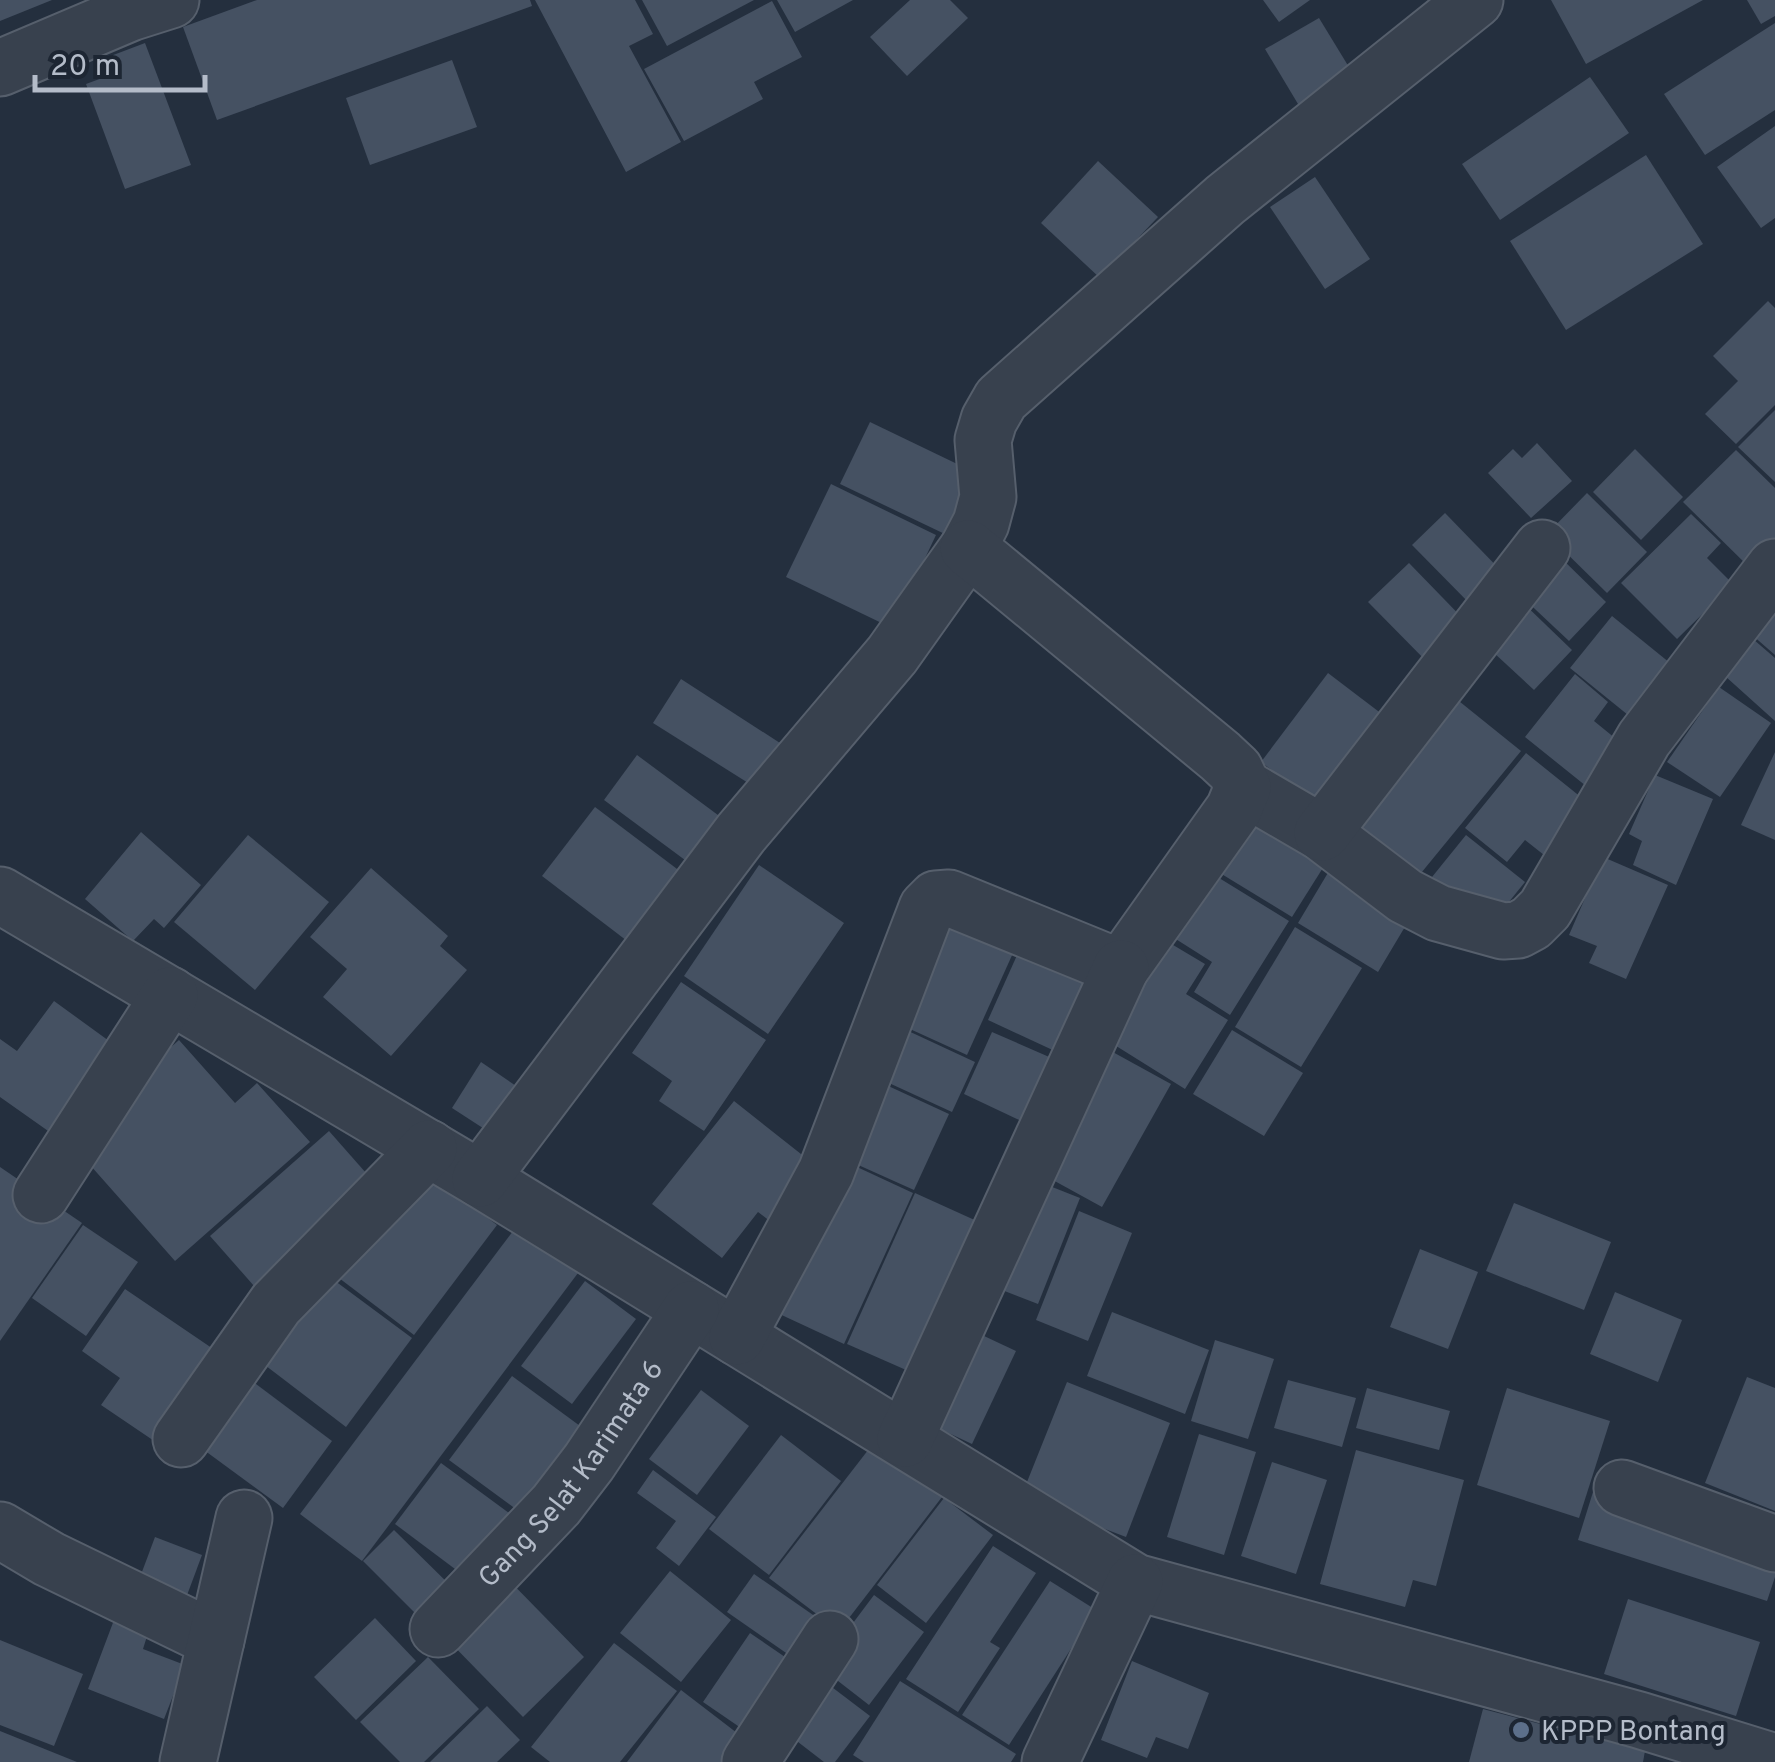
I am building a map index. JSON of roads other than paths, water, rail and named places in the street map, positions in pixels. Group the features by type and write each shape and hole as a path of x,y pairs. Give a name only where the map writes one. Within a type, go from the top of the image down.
{"street":[{"path":"0,68 171,0"},
{"path":"480,1179 741,832 892,654 968,548 988,497 984,440 988,420 1001,399 1225,200 1476,0"},
{"path":"968,548 1220,756 1235,770 1242,787 1322,832 1406,896 1438,913 1503,931 1518,930 1545,910 1644,739 1775,567"},
{"path":"1322,832 1542,548"},
{"path":"904,1438 1121,968 1234,809 1242,787"},
{"path":"0,895 430,1148 1135,1582 1621,1715 1775,1762"},
{"path":"737,1337 826,1172 927,908 936,899 949,898 1121,968"},
{"path":"41,1195 170,995"},
{"path":"181,1439 276,1304 430,1148"},
{"name":"Gang Selat Karimata 6","path":"438,1629 556,1505 691,1308"},
{"path":"1622,1488 1775,1544"},
{"path":"188,1762 244,1518"},
{"path":"0,1530 50,1559 216,1640"},
{"path":"1050,1762 1135,1582"},
{"path":"750,1762 830,1639"}],"place":[{"name":"KPPP Bontang","path":"1521,1730"}]}
